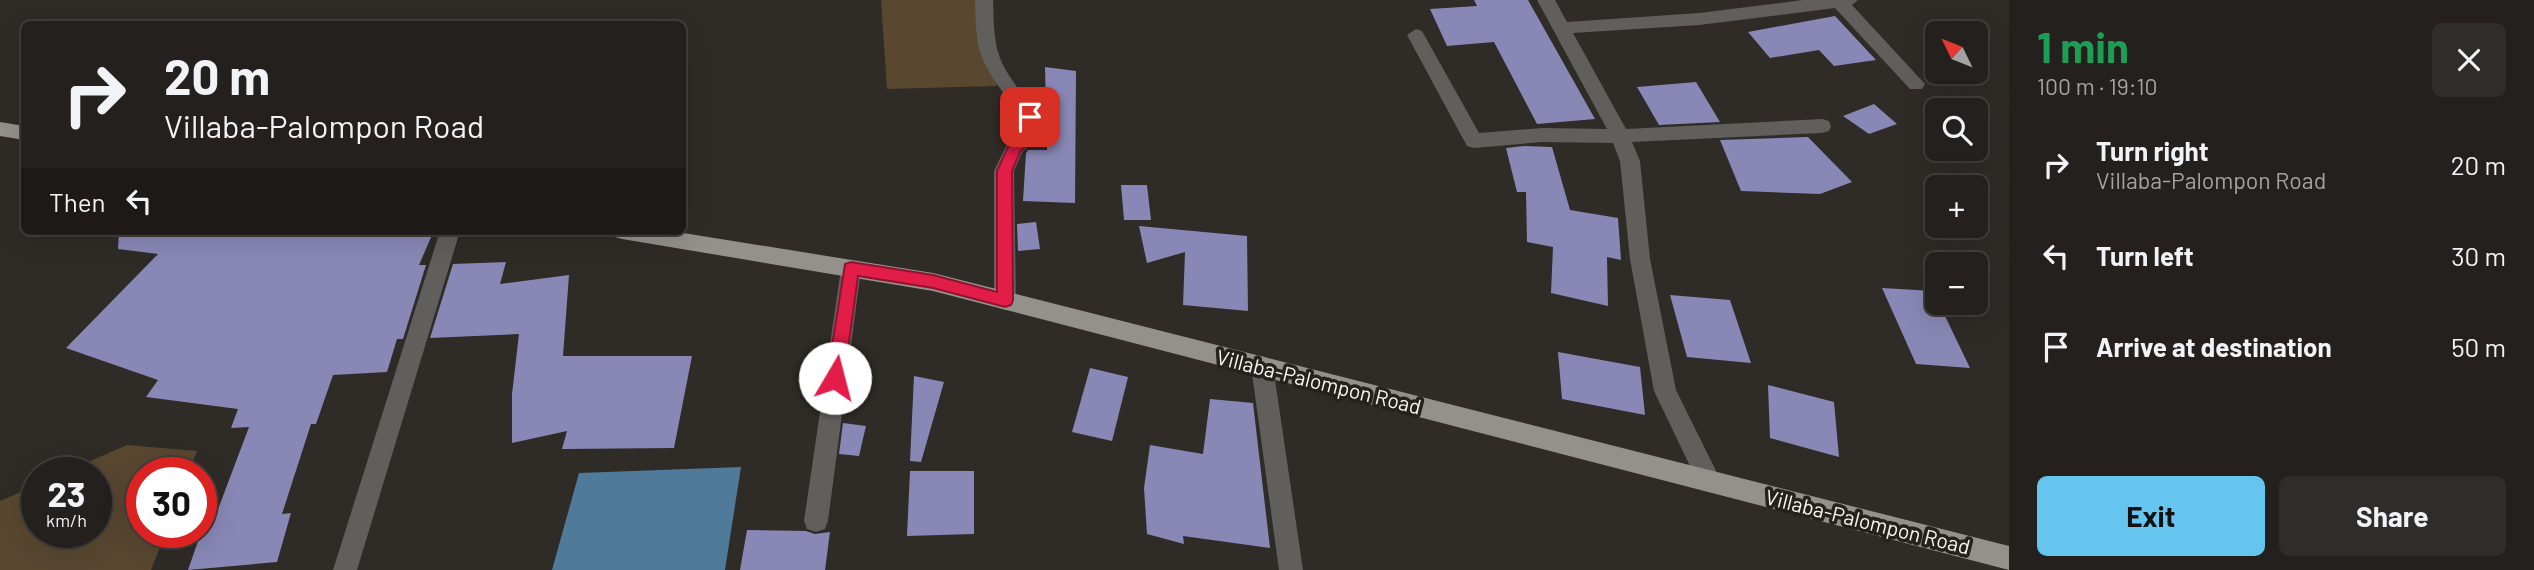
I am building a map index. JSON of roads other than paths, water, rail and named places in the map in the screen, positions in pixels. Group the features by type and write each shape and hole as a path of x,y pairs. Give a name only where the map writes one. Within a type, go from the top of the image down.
{"main road":[{"path":"0,129 21,132"},
{"name":"Villaba-Palompon Road","path":"646,235 933,282 2009,558"}],"street":[{"path":"984,0 986,41 993,64 1030,117 1033,131 1014,149 1004,171 1005,300"},
{"path":"1546,0 1620,136 1630,160 1640,259 1665,391 1709,481"},
{"path":"1562,28 1699,19 1842,0 1916,84"},
{"path":"1416,35 1474,141 1542,135 1620,136 1822,126"},
{"path":"345,570 449,235"},
{"path":"816,520 851,269"},
{"path":"1262,366 1291,570"}],"water":[{"path":"741,467 725,570 552,570 579,473"}]}
